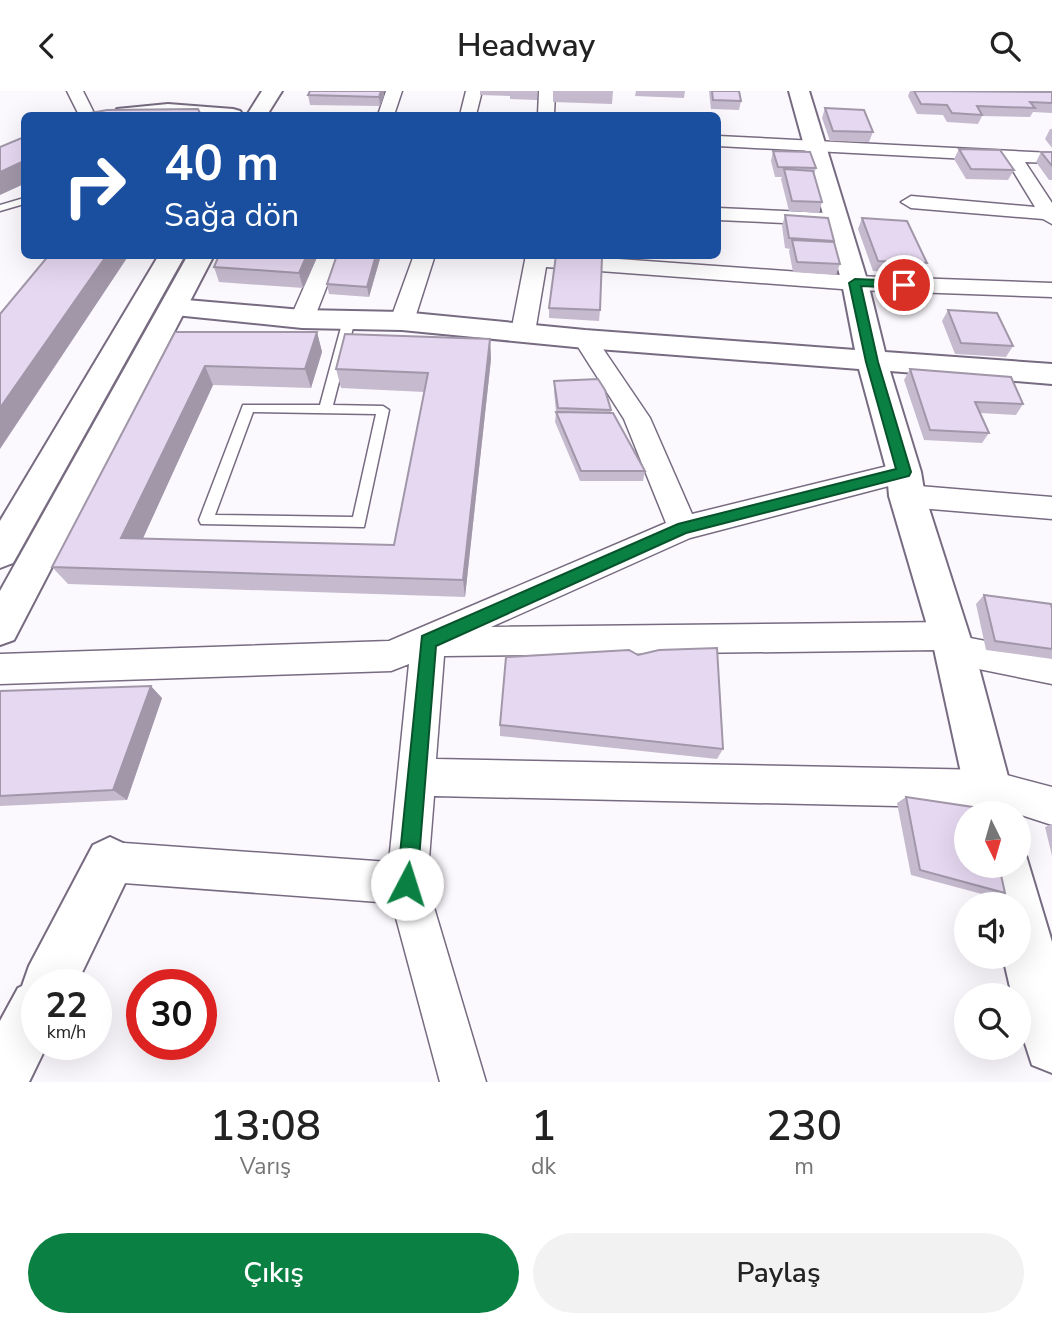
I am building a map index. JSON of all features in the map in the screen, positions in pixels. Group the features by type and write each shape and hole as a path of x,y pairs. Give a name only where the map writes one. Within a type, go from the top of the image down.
{"street":[{"path":"75,91 86,112"},
{"path":"126,112 190,91"},
{"path":"259,112 272,91"},
{"path":"280,112 292,91"},
{"path":"387,112 394,91"},
{"path":"469,112 474,91"},
{"path":"545,112 547,91"},
{"path":"416,777 991,801 952,643 872,362 855,283 799,91"},
{"path":"144,112 218,112"},
{"path":"721,141 1052,158"},
{"path":"1013,157 1051,216"},
{"path":"911,202 1051,216"},
{"path":"721,214 836,219"},
{"path":"0,553 170,259"},
{"path":"0,628 199,259"},
{"path":"302,319 327,259"},
{"path":"402,321 424,259"},
{"path":"523,332 537,259"},
{"path":"550,259 855,283 1052,290"},
{"path":"175,307 302,319 402,321 585,339 1052,375"},
{"path":"585,339 637,418 683,529"},
{"path":"0,669 391,656 683,529 906,484 1052,508"},
{"path":"428,642 952,643 1052,669"},
{"path":"428,642 407,884 464,1082"},
{"path":"1031,804 1052,806"},
{"path":"56,969 110,862 407,884"},
{"path":"1031,962 1052,1045"},
{"path":"0,1080 21,1039"}],"lane":[{"path":"0,208 21,202"},
{"path":"324,409 349,320"},
{"path":"248,408 324,409 383,410 359,523 206,520 248,408"}],"building":[{"path":"310,91 381,91 379,97 308,95"},
{"path":"712,91 739,91 741,101 713,100"},
{"path":"914,91 1052,92 1052,103 1030,102 1035,108 977,106 982,115 952,113 947,105 921,104"},
{"path":"825,108 864,110 873,132 833,131"},
{"path":"198,109 200,112 96,112"},
{"path":"21,138 21,162 0,172 0,147"},
{"path":"959,149 1000,150 1014,170 971,169"},
{"path":"773,151 810,152 816,168 778,167"},
{"path":"1041,152 1052,152 1052,166"},
{"path":"784,169 813,171 822,202 792,201"},
{"path":"785,215 828,218 834,241 789,238"},
{"path":"862,218 907,221 927,263 878,261"},
{"path":"792,240 834,242 840,264 797,262"},
{"path":"46,259 104,259 0,408 0,314"},
{"path":"217,259 305,259 299,273 214,267"},
{"path":"336,259 375,259 367,287 327,284"},
{"path":"555,259 602,259 600,310 549,308"},
{"path":"948,310 997,313 1013,346 961,343"},
{"path":"175,332 317,332 305,369 205,366 121,538 394,545 428,373 336,369 345,334 490,339 463,580 52,567"},
{"path":"910,369 1011,377 1023,404 975,402 989,433 930,430"},
{"path":"598,379 605,390 611,410 558,408 554,381"},
{"path":"556,412 613,413 645,471 581,471"},
{"path":"984,595 1051,604 1052,649 995,641"},
{"path":"717,648 723,749 500,725 506,657 629,650 638,655 659,650"},
{"path":"151,686 113,790 0,796 0,691"},
{"path":"906,797 954,804 954,879 1002,879 1005,892 1001,892 920,870"}],"route":[{"path":"407,884 428,642 683,529 904,472 872,362 855,283 904,285"}]}
